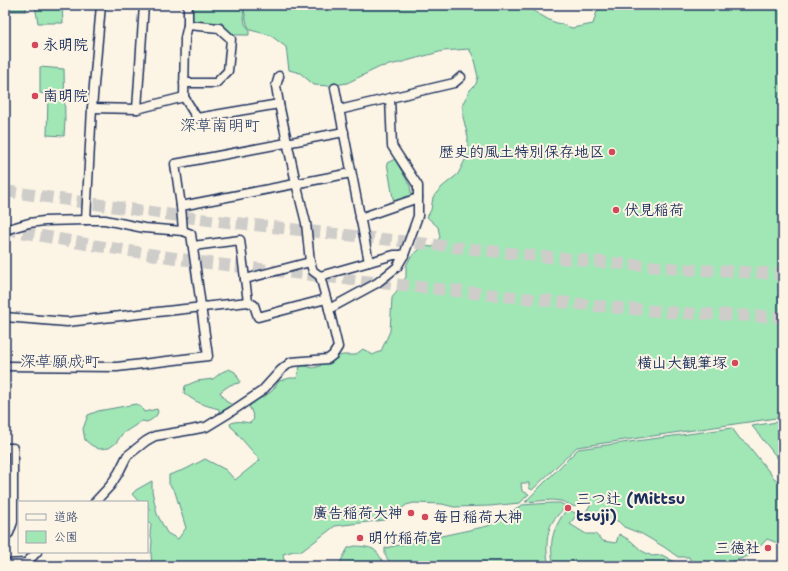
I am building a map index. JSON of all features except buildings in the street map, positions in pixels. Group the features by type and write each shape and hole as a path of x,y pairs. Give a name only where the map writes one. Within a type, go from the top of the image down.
{"street":[{"path":"86,220 92,108 101,5"},
{"path":"137,109 144,5"},
{"path":"188,5 188,25 185,38 184,97 197,118 279,104"},
{"path":"184,83 216,83 228,71 231,39 219,28 188,25"},
{"path":"96,501 110,486 127,456 146,441 155,436 206,427 262,391 281,370 291,362 328,358 333,355 338,348 320,276 312,271 310,262 306,223 296,183 276,86 279,76"},
{"path":"339,110 454,83 461,77"},
{"path":"335,88 369,262"},
{"path":"92,108 137,109 184,97"},
{"path":"329,309 378,283 397,267 404,255 418,216 418,186 392,146 390,98"},
{"path":"183,231 175,164 344,132"},
{"path":"181,206 351,172"},
{"path":"360,218 418,198"},
{"path":"5,230 29,223 44,221 105,220 144,228 183,231 191,234 208,356 118,367 5,366"},
{"path":"193,246 240,240 248,302"},
{"path":"320,276 394,255 404,255"},
{"path":"245,279 310,262"},
{"path":"5,318 67,322 248,302 254,305 258,317 326,298"},
{"path":"5,448 14,448 14,466 13,522 9,533 5,536"},
{"path":"5,564 26,563 36,553"}],"green space":[{"path":"5,5 26,5 26,11 5,11"},
{"path":"35,5 62,5 63,23 38,23"},
{"path":"192,5 228,5 243,9 245,24 249,29 249,35 233,35 222,23 194,22 191,17"},
{"path":"242,5 523,5 551,21 572,28 593,24 599,5 783,5 783,417 577,447 532,490 529,488 529,483 521,483 522,491 529,494 520,503 454,507 442,504 414,503 406,505 393,517 385,520 335,526 302,551 294,551 283,554 285,566 263,566 256,562 243,560 233,564 232,566 152,566 152,540 150,533 151,525 148,522 148,511 150,510 148,507 148,501 138,501 132,494 152,481 152,491 157,514 167,533 178,539 186,528 175,492 169,484 169,475 186,469 205,459 226,470 235,480 260,460 230,424 237,422 250,423 254,419 249,407 255,401 272,391 279,381 297,378 300,366 313,368 320,366 324,361 335,357 355,355 363,349 373,355 381,351 390,331 392,298 406,277 406,266 410,258 423,246 433,247 440,237 438,227 427,217 431,210 433,197 442,187 458,174 467,156 468,137 463,117 463,103 470,90 476,84 478,77 473,56 469,49 443,51 380,67 347,83 330,86 314,85 300,73 289,70 286,47 270,35 250,30 247,24"},
{"path":"40,67 64,69 64,136 47,135 48,95 40,93"},
{"path":"395,159 410,186 412,199 394,204 387,163"},
{"path":"229,369 235,372 240,381 239,383 230,385 220,392 227,402 233,405 233,407 227,412 221,412 219,409 200,403 184,393 185,386 197,381 213,379"},
{"path":"136,404 141,407 144,412 157,409 158,412 151,420 147,422 142,421 122,434 116,443 109,448 99,449 85,440 83,429 88,415 98,411"},
{"path":"783,421 783,465 752,426"},
{"path":"732,428 740,439 748,445 774,478 783,485 783,545 767,539 752,555 719,566 696,566 691,562 689,557 678,557 642,534 624,527 618,521 611,520 605,515 600,521 587,513 587,510 591,504 582,498 575,507 561,501 552,500 525,502 578,449"},
{"path":"560,503 566,506 550,527 547,546 549,566 392,566 385,555 385,548 488,526 522,505"},
{"path":"567,509 577,514 570,524 586,534 595,534 603,541 616,543 619,534 631,541 642,551 652,556 662,555 675,562 678,566 554,566 552,557 553,536 558,523"},
{"path":"355,546 371,548 377,552 385,566 333,566 340,563 348,548"}],"tunnel":[{"path":"5,191 200,219 537,256 681,269 783,274"},
{"path":"5,229 86,244 200,262 354,280 608,307 680,313 783,317"}],"place":[{"name":"永明院","path":"35,45"},
{"name":"南明院","path":"35,96"},
{"name":"歴史的風土特別保存地区","path":"612,152"},
{"name":"伏見稲荷","path":"616,210"},
{"name":"横山大観筆塚","path":"735,363"},
{"name":"三つ辻 (Mittsu tsuji)","path":"568,508"},
{"name":"廣告稲荷大神","path":"411,513"},
{"name":"毎日稲荷大神","path":"425,517"},
{"name":"明竹稲荷宮","path":"360,538"},
{"name":"三徳社","path":"768,548"}],"district":[{"name":"深草南明町","path":"220,125"},
{"name":"深草願成町","path":"60,361"}]}
